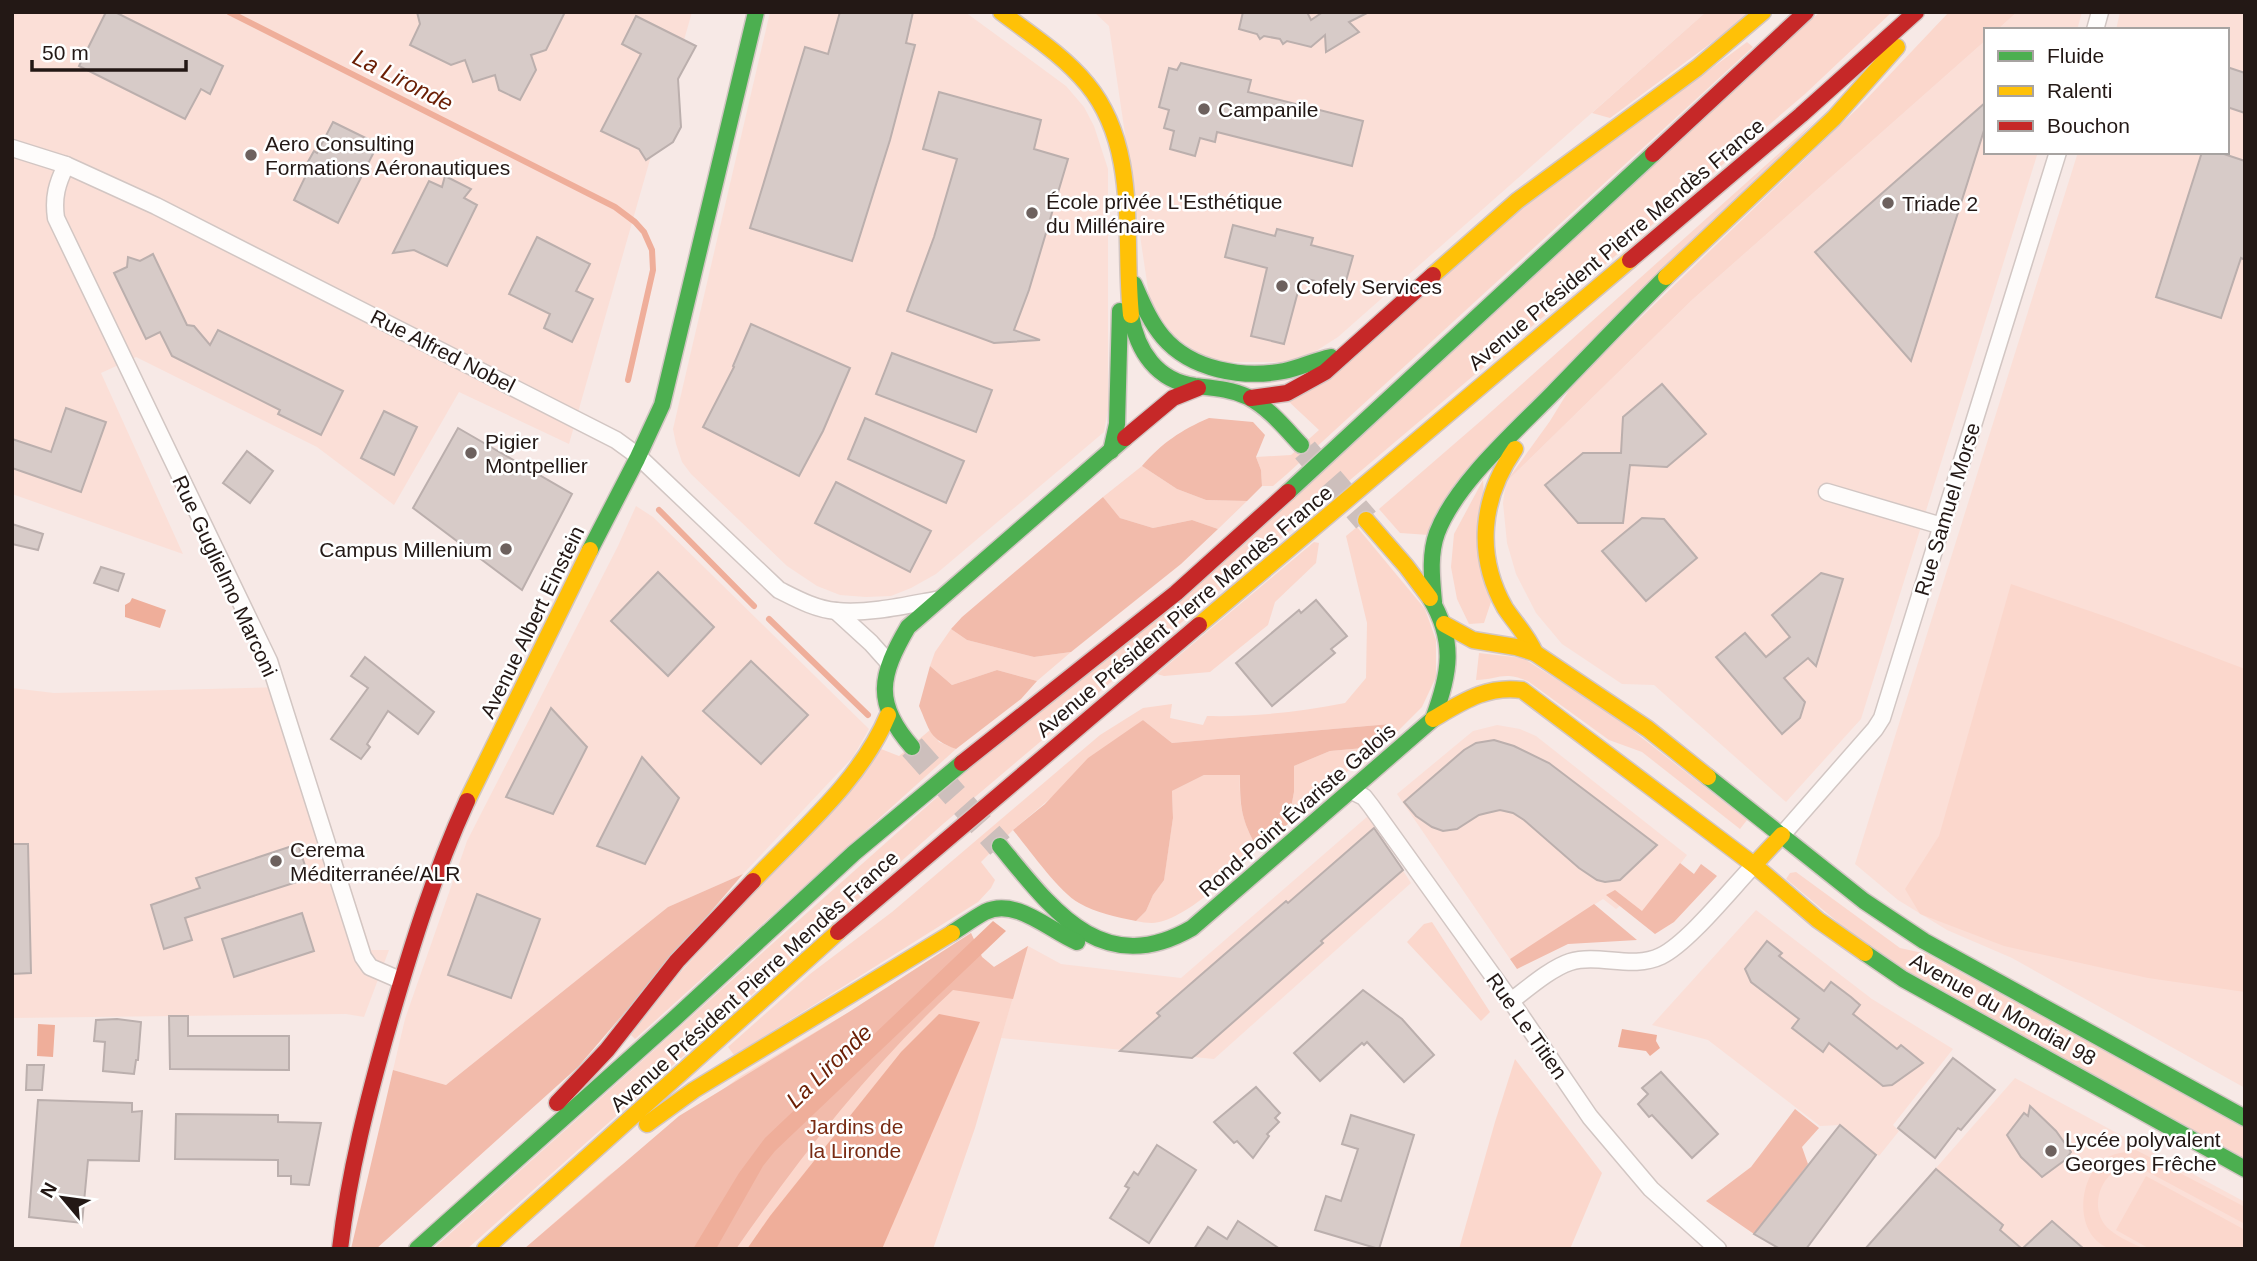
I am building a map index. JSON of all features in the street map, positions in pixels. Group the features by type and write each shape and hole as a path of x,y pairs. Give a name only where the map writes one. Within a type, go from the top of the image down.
{"main road":[{"name":"Avenue Albert Einstein","path":"340,1249 344,1214 361,1131 400,980 430,894 478,777 662,405 756,12"},
{"path":"1001,12 1066,61 1085,79 1110,117 1118,141 1125,186 1127,267 1132,323 1141,349 1152,365 1173,382 1236,392 1251,398 1301,445"},
{"path":"1251,398 1269,397 1303,386 1325,372 1517,201 1697,68 1763,12"},
{"name":"Avenue Président Pierre Mendès France","path":"417,1249 854,853 937,782 1176,593 1331,453 1806,12"},
{"name":"Avenue Président Pierre Mendès France","path":"485,1249 874,900 1801,115 1916,12"},
{"path":"1434,602 1431,563 1433,543 1441,523 1470,483 1525,422 1692,251 1853,99 1923,12"},
{"path":"1127,267 1145,309 1162,337 1182,355 1215,369 1254,374 1280,372 1324,358 1343,356"},
{"path":"1111,451 1117,424 1120,311 1127,267"},
{"path":"912,747 888,715 884,690 888,662 908,627 1173,398 1198,388"},
{"path":"1525,422 1521,442 1505,464 1493,492 1485,519 1483,543 1486,566 1495,589 1507,611 1532,643 1535,653"},
{"name":"Rond-Point Évariste Galois","path":"999,846 1062,918 1087,937 1106,944 1131,946 1154,943 1189,931 1352,791 1433,719 1442,699 1450,664 1450,646 1434,602 1366,520"},
{"name":"Avenue du Mondial 98","path":"1444,624 1472,640 1535,653 1648,729 1864,901 1924,941 2245,1118"},
{"name":"Avenue du Mondial 98","path":"1433,719 1477,693 1508,687 1522,690 1754,865 1818,920 1903,979 2245,1169"},
{"path":"541,1138 546,1115 607,1050 677,961 859,768 877,741 888,715"},
{"path":"1754,865 1782,835"},
{"path":"617,1131 634,1133 694,1090 986,911 1007,907 1033,918 1074,942 1106,944"}],"street":[{"name":"Rue Alfred Nobel","path":"12,148 65,165 197,227 615,440 638,456 779,590 809,604 836,611 886,609 937,600"},
{"name":"Rue Samuel Morse","path":"1782,835 1867,739 1882,718 2057,154"},
{"name":"Rue Guglielmo Marconi","path":"65,165 54,193 56,218 269,661 363,957 370,967 400,980"},
{"path":"1827,492 1942,526"},
{"name":"Rue Alfred Nobel","path":"836,611 888,662"},
{"name":"Rue Le Titien","path":"1352,791 1364,797 1511,1001 1590,1117 1617,1151 1651,1189 1717,1249"},
{"path":"1511,1001 1569,962 1652,960 1663,955 1679,945 1754,865"}],"shaded area":[{"path":"12,12 692,12 569,444 459,392 394,505 317,447 136,357 101,373 183,554 12,494"},
{"path":"770,12 965,12 1066,86 1084,107 1094,126 1108,169 1108,410 1104,432 936,574 891,596 840,595 817,586 787,566 691,474 682,462 676,444 673,429"},
{"path":"1094,12 1706,12 1338,337 1299,362 1212,362 1164,330 1149,296 1109,26"},
{"path":"2017,12 2082,12 2078,28 1999,28"},
{"path":"2120,12 2245,12 2245,1088 2012,958 1947,930 1898,900 1855,864 2077,154 2229,154 2229,28 2116,28"},
{"path":"1984,42 1984,154 2037,154 1861,719 1786,802 1654,685 1622,684 1562,644 1536,613 1516,574 1507,543 1503,503 1506,482 1692,300"},
{"path":"1209,418 1253,422 1265,435 1256,457 1261,470 1262,486 1247,501 1206,500 1177,489 1142,466 1172,438"},
{"path":"1103,497 1120,518 1153,528 1192,520 1218,529 1181,564 1071,652 1034,657 967,640 951,629 962,617"},
{"path":"636,506 653,517 869,729 853,757 743,874 668,907 446,1085 393,1070 405,1019 467,841"},
{"path":"132,598 166,610 160,628 125,617 125,605"},
{"path":"930,666 952,685 997,670 1037,681 1021,699 956,749 935,738 919,706"},
{"path":"286,687 371,950 389,950 364,1017 346,1014 12,1018 12,688 54,693"},
{"path":"1143,720 1172,743 1390,724 1398,731 1375,747 1330,751 1294,766 1294,792 1288,824 1257,848 1242,813 1240,775 1204,775 1172,791 1173,818 1164,880 1146,911 1136,921 1079,903 1054,880 1013,830 1045,804 1088,758"},
{"path":"1497,725 1520,729 1536,736 1687,855 1642,914 1626,901 1616,909 1603,899 1510,959 1397,794 1473,731"},
{"path":"1368,816 1411,883 1214,1059 1001,1038 1028,946 1061,964 1181,978"},
{"path":"1680,863 1694,874 1701,864 1717,876 1674,922 1655,934 1606,895 1615,890 1642,911"},
{"path":"743,874 578,1067 376,1249 351,1249 393,1070 446,1085 668,907"},
{"path":"1594,904 1637,940 1568,944 1517,969 1510,959"},
{"path":"1756,910 1872,999 1953,1049 1893,1125 1899,1131 1879,1156 1841,1125 1820,1126 1708,1040 1652,1025"},
{"path":"993,921 1006,931 775,1151 763,1166 716,1249 693,1249 739,1173 765,1138"},
{"path":"971,933 982,957 994,967 1028,946 1013,999 953,990 865,1081 785,1180 736,1249 524,1249 679,1116 849,1012"},
{"path":"939,1014 980,1022 882,1249 747,1249 770,1216 901,1052"},
{"path":"38,1024 55,1025 53,1057 37,1056"},
{"path":"1622,1029 1657,1035 1656,1041 1660,1048 1650,1056 1646,1051 1618,1047"},
{"name":"Lycée polyvalent Georges Frêche","path":"2015,1078 2245,1202 2245,1249 1865,1249"},
{"path":"1795,1109 1819,1128 1802,1147 1808,1164 1754,1234 1706,1201 1751,1167"}],"green space":[{"path":"1706,12 1753,12 1610,118 1592,113"},
{"path":"1820,12 1892,12 1805,94 1666,213 943,824 467,1249 433,1249 781,936"},
{"path":"1949,12 2017,12 1999,28 1984,28 1984,42 1692,300 1506,482 1574,382 1859,107"},
{"path":"1747,42 1753,47 1287,474 1273,486 1262,486 1261,470 1256,457 1291,455 1319,430 1286,399 1526,206"},
{"path":"1815,121 1429,535 1400,533 1379,509"},
{"path":"1142,466 1177,489 1206,500 1247,501 1218,529 1192,520 1153,528 1120,518 1103,497"},
{"path":"1483,480 1491,602 1484,623 1469,624 1457,599 1451,567 1454,534"},
{"path":"1357,527 1425,609 1436,640 1436,677 1422,707 1398,731 1390,724 1172,743 1143,720 1013,830 981,862 995,880 978,902 734,1055 728,1047 810,974 892,912 1100,735 1143,708 1172,704 1170,718 1203,725 1207,716 1276,713 1345,703 1366,678 1367,623 1346,536"},
{"path":"1314,542 1319,543 1316,563 1275,602 1268,625 1210,672 1164,676 1157,674"},
{"path":"2011,584 2245,669 2245,992 2148,978 2004,946 1920,914 1905,889 1939,836"},
{"path":"951,629 967,640 1034,657 1071,652 1037,681 997,670 952,685 930,666 935,652"},
{"path":"1479,653 1523,658 1609,712 1747,820 1740,829 1642,752 1609,740 1529,682 1507,676 1476,680"},
{"path":"930,730 939,742 956,749 635,1039 631,1035 679,974 881,749 899,756"},
{"path":"1375,747 1288,824 1294,792 1294,766 1330,751"},
{"path":"1204,775 1240,775 1242,813 1257,848 1194,905 1165,920 1152,923 1136,921 1146,911 1164,879 1173,818 1172,791"},
{"path":"1796,872 1900,948 1927,954 2245,1128 2245,1160 1914,975 1858,939 1786,879 1790,873"},
{"path":"1432,922 1490,1012 1481,1021 1407,942 1424,924"},
{"name":"Jardins de la Lironde","path":"971,933 982,957 994,967 1028,946 975,1128 933,1249 524,1249 608,1176 741,1076 849,1012"},
{"path":"1515,1059 1602,1173 1570,1249 1459,1249 1495,1122"},
{"path":"2136,1150 2245,1207 2245,1224 2135,1165 2110,1175 2101,1188 2098,1203 2101,1218 2110,1230 2144,1249 2116,1250 2100,1243 2085,1221 2084,1193 2089,1180 2095,1168 2105,1159"},
{"path":"2146,1176 2245,1230 2245,1249 2150,1249 2116,1230"}],"building":[{"path":"106,12 115,12 223,66 210,94 201,89 185,119 79,66"},
{"path":"417,12 565,12 546,50 531,55 536,70 520,100 499,90 495,75 473,82 465,60 451,65 410,45 420,24"},
{"path":"840,12 913,12 906,43 915,45 890,140 852,261 750,228 805,47 828,54"},
{"path":"1243,12 1307,12 1311,20 1323,12 1369,12 1349,22 1359,32 1326,52 1325,35 1311,47 1287,41 1283,44 1280,39 1264,36 1260,39 1257,34 1239,29"},
{"path":"636,16 696,46 678,79 681,127 673,142 646,160 639,149 601,131 641,54 622,44"},
{"path":"1181,63 1251,80 1248,92 1363,121 1352,166 1217,132 1215,142 1200,138 1195,156 1170,149 1174,131 1164,128 1169,110 1159,107 1169,68 1177,70"},
{"path":"2229,68 2245,73 2245,113 2229,108"},
{"path":"939,92 1041,120 1034,149 1068,159 1029,290 1014,330 1040,340 994,343 907,311 934,237 957,159 923,149"},
{"path":"1984,104 1984,130 1911,361 1815,252"},
{"path":"333,122 378,144 338,223 294,200 309,169 305,167 314,151 317,153"},
{"path":"2201,154 2224,154 2245,161 2245,260 2241,258 2221,318 2156,297"},
{"path":"445,176 471,189 464,198 477,205 447,266 414,250 393,253 429,181 442,187"},
{"name":"Cofely Services","path":"1233,225 1275,236 1277,229 1313,238 1311,245 1353,256 1344,288 1303,278 1284,344 1251,336 1267,268 1225,257"},
{"path":"537,237 590,264 576,291 593,299 572,342 544,328 550,314 509,294"},
{"path":"153,254 187,325 194,326 210,345 218,330 343,391 321,435 278,414 280,410 172,356 160,332 146,339 114,273 127,267 128,257 140,261"},
{"path":"751,324 850,368 823,431 799,476 703,427 734,367"},
{"path":"892,353 992,390 976,432 876,394"},
{"path":"1662,384 1706,434 1667,467 1630,465 1623,523 1578,523 1545,485 1583,453 1621,453 1623,417"},
{"path":"66,408 106,422 81,492 12,468 12,439 51,452"},
{"path":"384,411 417,427 394,475 361,458"},
{"path":"865,418 964,461 946,503 848,459"},
{"name":"Campus Millenium","path":"458,428 572,494 522,590 413,508"},
{"path":"247,451 273,471 250,503 223,483"},
{"path":"836,482 931,531 910,572 815,523"},
{"path":"1642,518 1664,519 1697,558 1646,601 1602,551"},
{"path":"12,524 43,534 38,550 12,544"},
{"path":"101,567 124,574 118,591 94,583"},
{"path":"658,572 714,627 668,676 611,621"},
{"path":"1821,573 1843,579 1816,666 1808,658 1784,678 1805,702 1800,718 1782,734 1716,657 1745,633 1766,657 1790,637 1772,615"},
{"path":"1316,600 1347,636 1331,649 1335,653 1272,706 1236,663 1299,610 1301,613"},
{"path":"365,657 434,712 418,734 388,711 367,744 370,747 361,759 331,739 368,688 351,676"},
{"path":"751,661 808,715 761,764 703,711"},
{"path":"551,708 587,747 553,814 506,797"},
{"path":"1494,740 1514,746 1549,763 1657,845 1620,880 1605,882 1579,868 1513,813 1500,810 1479,815 1457,829 1443,831 1416,816 1404,802 1464,750 1476,743"},
{"path":"642,757 679,798 645,864 597,846"},
{"path":"1374,828 1403,870 1197,1054 1192,1058 1120,1051 1160,1016 1157,1013"},
{"path":"12,844 28,844 31,973 12,974"},
{"name":"Cerema Méditerranée/ALR","path":"298,844 309,878 185,918 192,940 164,949 151,905 200,888 196,878"},
{"path":"477,894 540,919 511,998 448,975"},
{"path":"302,913 314,951 234,977 222,939"},
{"path":"1767,941 1782,953 1779,956 1824,991 1831,982 1851,997 1860,1005 1853,1014 1897,1049 1901,1045 1923,1063 1892,1085 1883,1086 1829,1043 1823,1052 1792,1028 1799,1019 1751,982 1745,969"},
{"path":"1363,990 1402,1019 1434,1055 1404,1082 1367,1042 1364,1045 1362,1043 1320,1081 1294,1053"},
{"path":"169,1016 188,1016 188,1036 289,1036 289,1070 170,1069"},
{"path":"96,1020 141,1022 134,1074 103,1071 105,1042 94,1041"},
{"path":"1953,1058 1995,1090 1961,1130 1958,1128 1935,1158 1898,1128"},
{"path":"27,1065 44,1065 42,1090 26,1090"},
{"path":"1661,1072 1718,1134 1692,1158 1652,1115 1649,1117 1638,1104 1648,1094 1642,1088"},
{"path":"1256,1087 1280,1113 1275,1118 1279,1122 1267,1134 1269,1136 1253,1158 1214,1122"},
{"path":"38,1100 132,1103 132,1112 142,1111 139,1161 88,1160 82,1223 29,1217"},
{"path":"2030,1106 2056,1131 2071,1152 2065,1160 2042,1177 2021,1157 2007,1135 2024,1113 2028,1116"},
{"path":"176,1114 278,1115 278,1122 321,1123 309,1185 291,1184 291,1176 278,1176 278,1160 175,1159"},
{"path":"1351,1115 1414,1135 1379,1249 1315,1230 1326,1196 1341,1201 1358,1149 1342,1144"},
{"path":"1840,1125 1876,1155 1806,1249 1780,1249 1754,1234"},
{"path":"1157,1145 1196,1170 1149,1243 1110,1218 1129,1188 1125,1186 1134,1172 1138,1175"},
{"path":"1936,1169 2003,1225 2000,1230 2022,1249 1865,1249"},
{"path":"1238,1221 1280,1249 1194,1249 1208,1227 1227,1239"},
{"path":"2052,1221 2084,1249 2022,1249"}],"waterway":[{"name":"La Lironde","path":"229,12 615,207 635,222 644,232 652,250 653,270 628,380"},
{"name":"La Lironde","path":"659,510 754,606"},
{"name":"La Lironde","path":"769,619 868,715"}],"tunnel":[{"path":"1305,450 1366,520"},
{"path":"912,747 1000,846"}],"traffic: fast":[{"path":"590,550 662,405 756,12"},
{"path":"1288,492 1653,154"},
{"path":"1434,602 1434,541 1458,495 1505,441 1666,277"},
{"path":"1134,284 1150,318 1163,337 1188,357 1203,364 1252,374 1290,370 1331,357"},
{"path":"1111,451 1117,424 1120,311"},
{"path":"1131,315 1138,341 1160,371 1182,383 1248,397 1270,413 1301,445"},
{"path":"912,747 891,716 885,688 891,660 908,627 1125,438"},
{"path":"1000,846 1039,893 1060,913 1082,930 1105,942 1131,946 1160,942 1192,928 1433,719 1448,658 1444,629 1430,598"},
{"path":"417,1249 674,1019 854,853 962,763"},
{"path":"1708,777 1864,901 1924,941 2245,1118"},
{"path":"952,933 985,912 1009,909 1032,917 1077,942"},
{"path":"1865,953 1903,979 2245,1169"}],"traffic: slow":[{"path":"1001,12 1068,64 1087,84 1104,109 1115,136 1126,195 1131,315"},
{"path":"1433,275 1517,201 1697,68 1763,12"},
{"path":"1666,277 1834,118 1897,47"},
{"path":"1199,625 1630,260"},
{"path":"1515,449 1495,487 1489,507 1486,547 1495,588 1535,653"},
{"path":"1366,520 1430,598"},
{"path":"467,801 590,550"},
{"path":"1444,624 1473,640 1535,653 1648,729 1708,777"},
{"path":"1433,719 1486,692 1522,690 1754,865 1818,920 1865,953"},
{"path":"753,881 846,783 876,739 888,715"},
{"path":"1754,865 1782,835"},
{"path":"485,1249 838,932"},
{"path":"647,1124 694,1090 952,933"}],"traffic: jam":[{"path":"1653,154 1806,12"},
{"path":"1630,260 1801,115 1916,12"},
{"path":"1251,398 1287,393 1325,372 1433,275"},
{"path":"1125,438 1173,398 1198,388"},
{"path":"962,763 1176,593 1288,492"},
{"path":"838,932 1199,625"},
{"path":"340,1249 360,1135 389,1024 424,911 467,801"},
{"path":"557,1103 607,1050 677,961 753,881"}],"place":[{"name":"Campanile","path":"1204,109"},
{"name":"Aero Consulting Formations Aéronautiques","path":"251,155"},
{"name":"Triade 2","path":"1888,203"},
{"name":"École privée L'Esthétique du Millénaire","path":"1032,213"},
{"name":"Cofely Services","path":"1282,286"},
{"name":"Pigier Montpellier","path":"471,453"},
{"name":"Campus Millenium","path":"506,549"},
{"name":"Cerema Méditerranée/ALR","path":"276,861"},
{"name":"Lycée polyvalent Georges Frêche","path":"2051,1151"}]}
